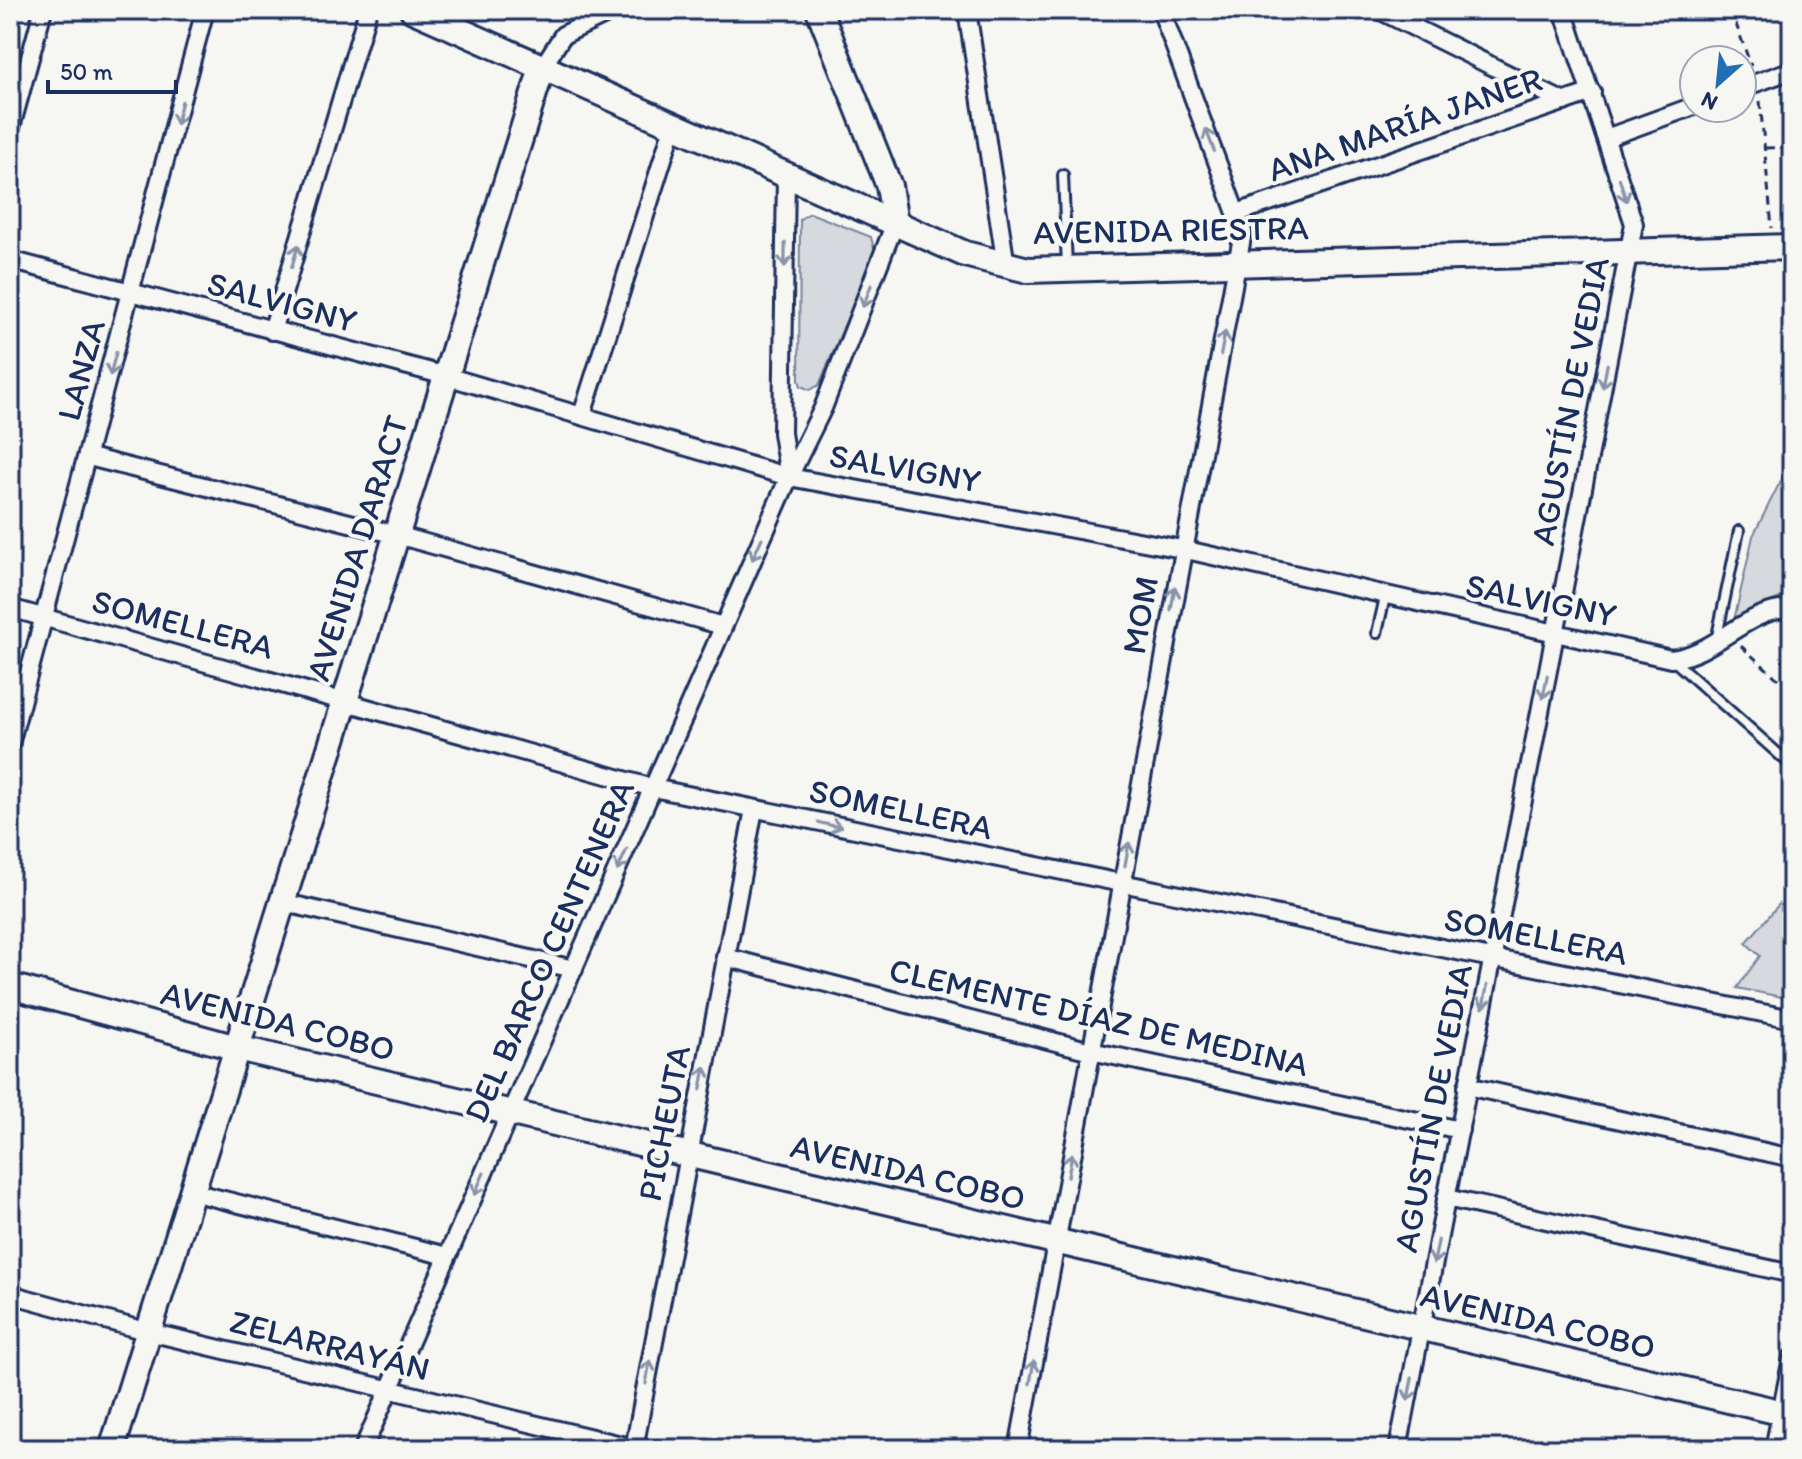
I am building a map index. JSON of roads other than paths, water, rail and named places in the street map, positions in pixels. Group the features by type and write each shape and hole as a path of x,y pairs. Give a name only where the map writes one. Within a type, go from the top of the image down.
{"main road":[{"name":"AVENIDA RIESTRA","path":"413,10 786,177 965,254 1006,266 1067,270 1783,248"},
{"path":"819,10 889,186 895,223"},
{"name":"AVENIDA DARACT","path":"112,1449 542,68"},
{"name":"AVENIDA COBO","path":"10,986 237,1048 1786,1414"}],"street":[{"path":"10,131 43,10"},
{"name":"LANZA","path":"10,744 133,293 205,10"},
{"path":"272,331 368,10"},
{"path":"542,68 563,35 615,10"},
{"path":"967,10 1006,266"},
{"name":"MOM","path":"1018,1449 1243,232 1161,10"},
{"path":"1379,10 1564,102"},
{"name":"AGUSTÍN DE VEDIA","path":"1398,1449 1634,224 1563,10"},
{"path":"1758,83 1792,70"},
{"name":"ANA MARÍA JANER","path":"1237,213 1592,92"},
{"path":"1606,138 1678,112"},
{"path":"582,415 673,127"},
{"path":"786,177 782,433 789,477"},
{"name":"DEL BARCO CENTENERA","path":"363,1449 723,626 823,408 895,223"},
{"name":"SALVIGNY","path":"10,260 446,376 789,477 1182,549 1671,659 1693,656 1768,612 1792,609"},
{"path":"89,457 397,535 723,626"},
{"name":"SOMELLERA","path":"10,608 653,788 1122,886 1492,957 1792,1019"},
{"name":"PICHEUTA","path":"635,1449 754,809"},
{"path":"281,902 574,969"},
{"name":"CLEMENTE DÍAZ DE MEDINA","path":"725,957 1091,1051 1460,1130"},
{"path":"1467,1086 1792,1158"},
{"path":"192,1192 447,1256"},
{"path":"1446,1198 1792,1274"},
{"name":"ZELARRAYÁN","path":"10,1294 149,1332 635,1449"},
{"path":"1774,1449 1786,1414 1792,1358"}],"lane":[{"path":"1063,175 1067,270"},
{"path":"1714,645 1739,531"},
{"path":"1377,633 1385,597"},
{"path":"1671,659 1792,766"}]}
